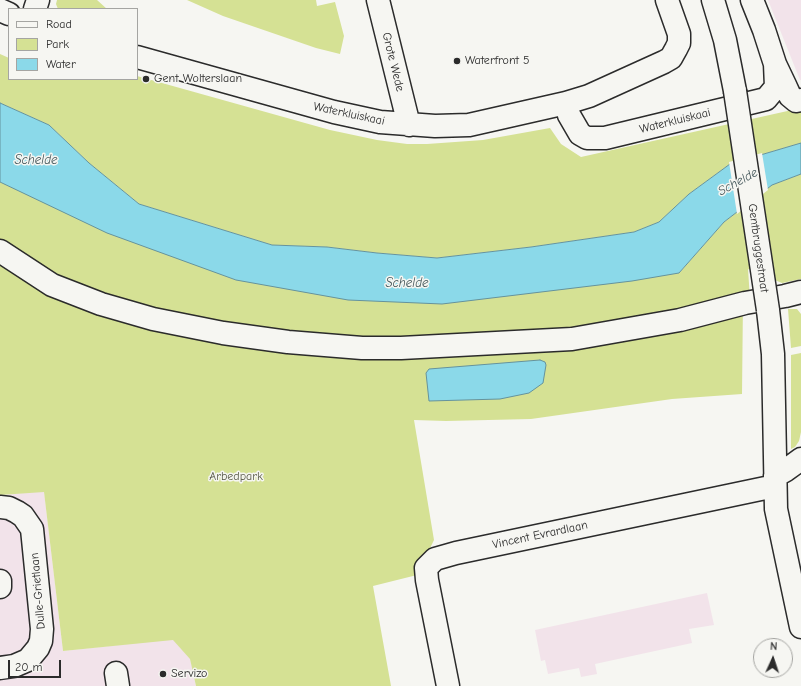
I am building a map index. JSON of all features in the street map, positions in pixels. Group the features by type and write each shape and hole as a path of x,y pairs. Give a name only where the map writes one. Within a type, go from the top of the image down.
{"street":[{"name":"Grote Wede","path":"378,0 408,125"},
{"name":"Waterkluiskaai","path":"138,56 334,112 380,122 434,126 469,125 566,103 589,96 671,58 679,43 680,34 667,0"},
{"name":"Gentbruggestraat","path":"713,0 725,40 735,91 768,310 774,354 776,509 801,626"},
{"path":"752,0 775,64 790,96 798,101"},
{"name":"Waterkluiskaai","path":"566,103 569,115 580,134 587,138 605,138 766,99 776,87 775,64"},
{"path":"0,252 52,285 101,304 153,319 223,333 288,342 362,348 401,348 572,339 680,320 745,302 793,294"},
{"name":"Vincent Evrardlaan","path":"448,686 427,580 426,568 434,559 775,481 786,470 801,459"},
{"name":"Dulle-Grietlaan","path":"0,507 9,508 23,516 32,529 42,629 41,641 38,648 28,660 14,666 0,668"},
{"path":"0,581 0,587"}],"shaded area":[{"path":"768,0 801,0 801,80 800,80"},
{"path":"44,491 63,651 173,639 190,658 196,686 0,686 0,495"},
{"path":"707,593 714,625 689,629 692,643 595,664 597,674 581,677 579,668 548,674 545,660 541,661 535,630"}],"green space":[{"path":"57,0 97,0 106,8 58,8 56,4"},
{"path":"187,0 316,0 317,6 335,2 344,36 340,54 316,48 223,16"},
{"path":"0,54 8,58 8,80 138,80 138,76 330,130 377,140 407,144 483,140 550,128 561,144 581,157 801,108 801,143 730,164 689,194 659,222 634,232 531,247 437,258 327,247 272,245 139,204 89,163 49,125 0,103"},
{"name":"Arbedpark","path":"801,174 801,279 782,283 748,269 750,299 743,300 742,394 672,399 531,419 446,421 414,420 434,540 417,575 373,586 391,686 196,686 190,659 173,640 63,651 44,492 0,495 0,182 236,280 679,273 724,222 772,185"},
{"path":"788,309 797,309 801,314 801,346 791,348"},
{"path":"801,353 801,432 799,441 795,447 791,449 791,355"}],"water":[{"name":"Schelde","path":"0,103 49,125 89,163 139,204 272,245 327,247 437,258 531,247 634,232 659,222 689,194 730,164 801,143 801,174 772,185 724,222 679,273 632,281 442,304 348,300 236,280 107,233 0,182"},
{"path":"540,360 545,362 546,365 543,383 529,393 500,399 429,401 426,373 429,369"}],"pier":[{"path":"762,153 768,190 737,214 729,162"}],"place":[{"name":"Waterfront 5","path":"457,61"},
{"name":"Gent Wolterslaan","path":"146,79"},
{"name":"Servizo","path":"163,674"}]}
